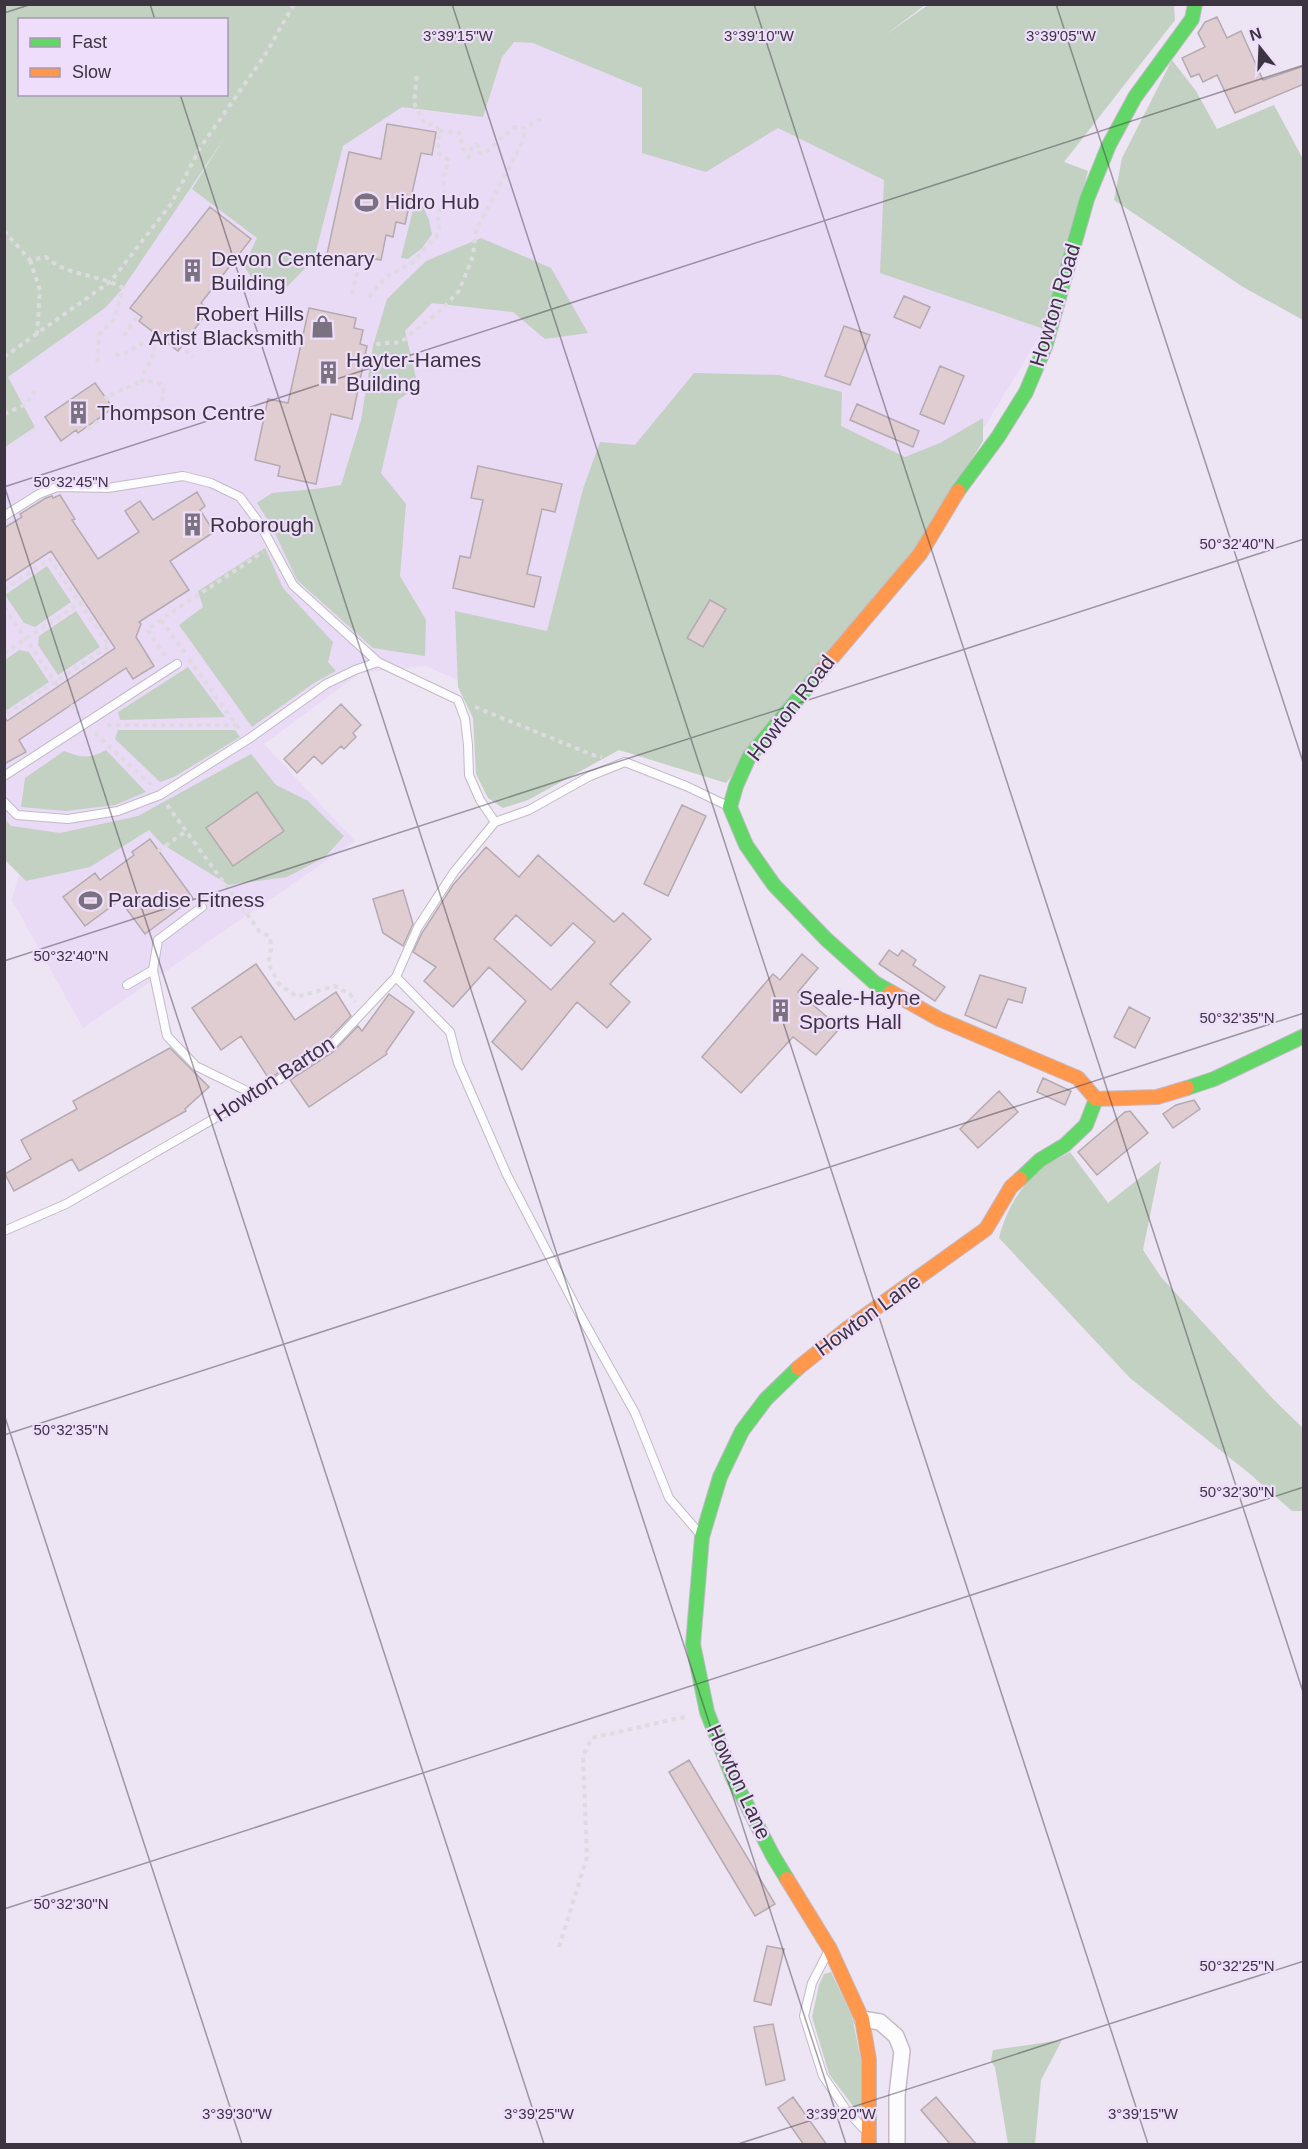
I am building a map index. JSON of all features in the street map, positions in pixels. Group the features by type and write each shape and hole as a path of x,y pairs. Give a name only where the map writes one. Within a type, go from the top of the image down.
{"street":[{"name":"Howton Road","path":"730,807 736,786 749,757 920,554 962,486 998,437 1026,392 1046,347 1087,200 1108,145 1135,97 1192,19 1195,4"},
{"path":"730,807 746,845 774,885 826,939 875,982 939,1019 1078,1078 1096,1099 1157,1097 1214,1079 1304,1036"},
{"name":"Howton Lane","path":"868,2139 869,2060 862,2019 830,1949 773,1856 733,1778 707,1712 693,1644 702,1537 720,1477 742,1431 766,1399 803,1363 848,1328 986,1229 1011,1187 1040,1161 1065,1145 1086,1125 1096,1099"},
{"path":"862,2019 880,2022 896,2036 902,2051 897,2095 897,2145"}],"lane":[{"path":"4,516 39,494 57,487 108,488 183,476 210,483 240,497 260,524 293,585 378,662 458,700 465,719 469,775 480,800 495,822 529,810 590,777 625,762 686,786 730,807"},
{"path":"4,802 17,815 68,819 118,811 160,795 250,738 326,684 378,662"},
{"path":"4,777 175,665"},
{"name":"Howton Barton","path":"4,1231 66,1204 255,1095 330,1047 396,977 418,927 454,872 495,822"},
{"path":"202,907 158,940 153,970 167,1036 196,1066 255,1095"},
{"path":"127,985 153,970"},
{"path":"396,977 450,1032 458,1063 507,1174 578,1311 635,1413 669,1498 702,1537"},
{"path":"830,1949 812,1983 804,2016 823,2076 868,2139"}],"path":[{"path":"4,357 111,281 171,204 200,148 265,55 294,4"},
{"path":"369,297 386,278 412,263 436,237 440,227 438,215 444,197 443,178 449,160 438,153 439,131 436,125 425,124 414,103 417,73"},
{"path":"439,131 459,133 462,147 469,157 473,144 480,147 480,153 484,154 514,127 524,128 541,119"},
{"path":"376,344 401,342 440,311 459,291 473,256 476,230 524,140 524,128"},
{"path":"4,231 30,260 40,290 37,334"},
{"path":"352,294 361,256"},
{"path":"30,260 45,257 54,265 111,281 123,288 114,319 99,335 97,366"},
{"path":"124,336 138,314"},
{"path":"115,355 128,352 146,340 153,342 155,352 142,381"},
{"path":"185,350 193,356"},
{"path":"87,429 115,409 106,397 142,381 157,382 163,386 165,394 162,402 145,423"},
{"path":"4,414 26,404 36,388"},
{"path":"175,665 147,629 272,546"},
{"path":"4,590 50,559 111,645 57,684 4,716"},
{"path":"4,653 82,602"},
{"path":"4,607 57,684"},
{"path":"161,620 236,725 250,738"},
{"path":"458,700 593,755"},
{"path":"85,724 110,745 160,795 185,832 261,932 270,937 271,950 268,963 279,984 297,997 335,986 350,994 362,1013"},
{"path":"119,726 236,725"},
{"path":"158,851 185,832"},
{"path":"559,1947 587,1857 583,1756 592,1738 707,1712"}],"shaded area":[{"path":"371,5 1064,162 1088,171 1044,329 912,546 586,737 426,666 360,673 264,744 355,841 83,1028 12,900 19,874 5,860 4,447 35,427 8,377 105,307 123,288 245,107"}],"green space":[{"path":"5,5 925,5 884,36 928,5 1174,5 1175,20 1064,162 1088,171 1044,329 880,273 884,180 778,128 706,172 642,153 642,88 533,43 514,42 502,57 483,117 402,107 343,146 314,259 283,291 257,286 244,266 257,238 192,189 225,137 123,288 105,308 8,377 35,427 5,447"},
{"path":"1172,60 1196,91 1217,129 1274,105 1303,159 1303,320 1243,287 1114,200 1122,158"},
{"path":"415,202 422,204 432,234 422,248 408,259 401,258"},
{"path":"481,238 551,268 588,333 545,339 513,312 432,303 405,331 418,386 398,400 381,473 406,504 400,576 426,620 425,656 373,648 297,580 271,525 257,503 272,493 341,485 361,420 373,346 387,299 426,261"},
{"path":"694,373 779,375 842,392 841,426 905,457 940,443 983,418 983,441 916,549 726,783 619,750 528,800 503,808 488,798 476,774 473,718 458,687 455,611 547,631 583,489 600,442 635,445"},
{"path":"265,548 283,588 333,642 328,662 336,671 314,683 252,727 179,625 203,607 198,591"},
{"path":"47,566 71,602 35,627 24,623 5,595"},
{"path":"76,611 100,647 58,675 38,645 39,636"},
{"path":"19,650 29,652 49,682 7,710 4,707 5,660"},
{"path":"188,667 225,717 120,720 118,712"},
{"path":"118,730 235,730 240,737 174,777 160,782 115,739"},
{"path":"106,750 146,792 115,805 66,811 21,807 25,778 64,751 85,756"},
{"path":"251,754 276,785 308,801 344,836 325,857 287,877 229,885 162,844 149,830 90,867 26,881 5,860 4,818 11,826 60,833 138,816"},
{"path":"1070,1152 1108,1203 1161,1161 1143,1250 1161,1277 1275,1401 1303,1428 1303,1511 1292,1511 1250,1474 1130,1378 999,1238 1009,1211 1024,1186 1049,1163"},
{"path":"831,1972 852,2016 861,2061 863,2106 856,2110 829,2074 812,2017 819,1985 824,1974"},
{"path":"1062,2040 1041,2080 1035,2144 1008,2144 995,2067 991,2061 993,2050"}],"building":[{"path":"1217,17 1227,38 1241,31 1263,80 1304,66 1304,84 1235,113 1217,75 1203,82 1199,74 1191,77 1182,58 1205,47 1198,33 1205,22"},
{"path":"387,124 436,132 432,155 421,153 405,224 396,222 393,237 386,235 381,260 350,254 348,263 326,259 349,152 381,159"},
{"name":"Devon Centenary Building","path":"210,207 251,239 201,303 209,310 178,351 139,321 142,317 130,308"},
{"path":"904,296 930,307 920,328 894,317"},
{"name":"Hayter-Hames Building","path":"309,308 356,318 354,328 363,330 360,344 367,346 352,419 331,414 316,484 278,476 280,466 255,460 268,399 288,403"},
{"path":"844,326 870,335 850,385 825,376"},
{"path":"940,366 964,376 944,424 920,414"},
{"name":"Thompson Centre","path":"95,383 113,408 78,433 76,430 61,441 45,417"},
{"path":"857,404 919,431 913,447 850,420"},
{"path":"478,466 562,484 555,512 542,509 527,574 541,577 534,607 453,588 460,556 470,558 483,500 471,498"},
{"path":"197,492 205,506 200,510 214,532 170,561 189,590 139,622 141,624 136,637 154,666 133,679 126,668 19,740 26,752 4,764 4,716 7,721 115,648 51,551 4,582 4,528 22,517 20,514 46,498 60,495 75,519 72,520 98,559 139,532 125,511 140,501 153,520"},
{"path":"710,600 726,609 703,647 687,638"},
{"path":"341,704 361,725 353,733 356,737 344,749 341,746 322,764 314,756 297,773 284,759"},
{"path":"257,792 284,831 233,866 206,828"},
{"path":"682,805 706,816 668,896 644,884"},
{"path":"150,839 193,898 145,934 120,900 85,926 63,897 95,873 100,880 134,855 132,852"},
{"path":"486,847 519,877 538,855 614,922 623,913 651,939 610,984 630,1002 607,1028 577,1002 522,1070 492,1042 526,1001 489,967 453,1007 424,981 436,967 413,952 422,933 453,885","holes":["516,915 551,946 573,923 595,942 551,990 494,939"]},
{"path":"403,890 413,924 403,946 383,933 373,899"},
{"path":"889,950 898,956 902,950 916,960 913,965 945,987 935,1001 879,964"},
{"name":"Seale-Hayne Sports Hall","path":"802,954 818,968 798,992 840,1028 816,1055 793,1037 741,1093 702,1057 773,974 780,980"},
{"path":"256,964 295,1020 336,992 351,1016 326,1042 269,1079 241,1036 221,1050 192,1008"},
{"path":"980,975 1026,988 1022,1003 1008,999 996,1028 965,1015"},
{"path":"389,994 414,1012 386,1052 387,1054 309,1107 290,1080 333,1052 358,1026 362,1031"},
{"path":"1129,1007 1150,1018 1135,1048 1114,1037"},
{"path":"170,1048 209,1087 185,1109 186,1111 79,1171 72,1159 14,1191 5,1174 31,1159 21,1140 77,1109 73,1101"},
{"path":"1043,1078 1071,1091 1065,1105 1037,1092"},
{"path":"999,1091 1018,1112 978,1148 960,1129"},
{"path":"1194,1100 1200,1109 1173,1128 1163,1114 1176,1105"},
{"path":"1130,1111 1148,1133 1097,1175 1078,1152 1125,1112"},
{"path":"689,1760 775,1904 755,1916 669,1772"},
{"path":"767,1946 784,1949 771,2005 754,2001"},
{"path":"773,2024 785,2080 766,2085 754,2027"},
{"path":"793,2097 827,2145 804,2145 778,2108"},
{"path":"936,2097 977,2145 951,2145 921,2110"}],"traffic: fast":[{"path":"958,491 998,437 1026,392 1045,347 1087,199 1109,145 1135,97 1192,19 1195,4"},
{"path":"820,672 749,757 736,786 730,807 746,845 774,885 826,939 875,983 891,992"},
{"path":"1187,1088 1214,1079 1304,1036"},
{"path":"1020,1179 1040,1160 1065,1145 1086,1125 1096,1099"},
{"path":"787,1879 733,1778 707,1712 693,1644 702,1537 720,1477 742,1431 766,1399 798,1368"}],"traffic: slow":[{"path":"820,672 920,554 958,491"},
{"path":"891,992 939,1019 1078,1078 1096,1099 1157,1097 1187,1088"},
{"path":"798,1368 848,1328 986,1229 1011,1187 1020,1179"},
{"path":"787,1879 830,1949 862,2019 869,2060 869,2144"}],"place":[{"name":"Hidro Hub","path":"367,202"},
{"name":"Devon Centenary Building","path":"193,271"},
{"name":"Robert Hills Artist Blacksmith","path":"322,326"},
{"name":"Hayter-Hames Building","path":"328,372"},
{"name":"Thompson Centre","path":"79,413"},
{"name":"Roborough","path":"192,525"},
{"name":"Paradise Fitness","path":"90,900"},
{"name":"Seale-Hayne Sports Hall","path":"781,1010"}]}
